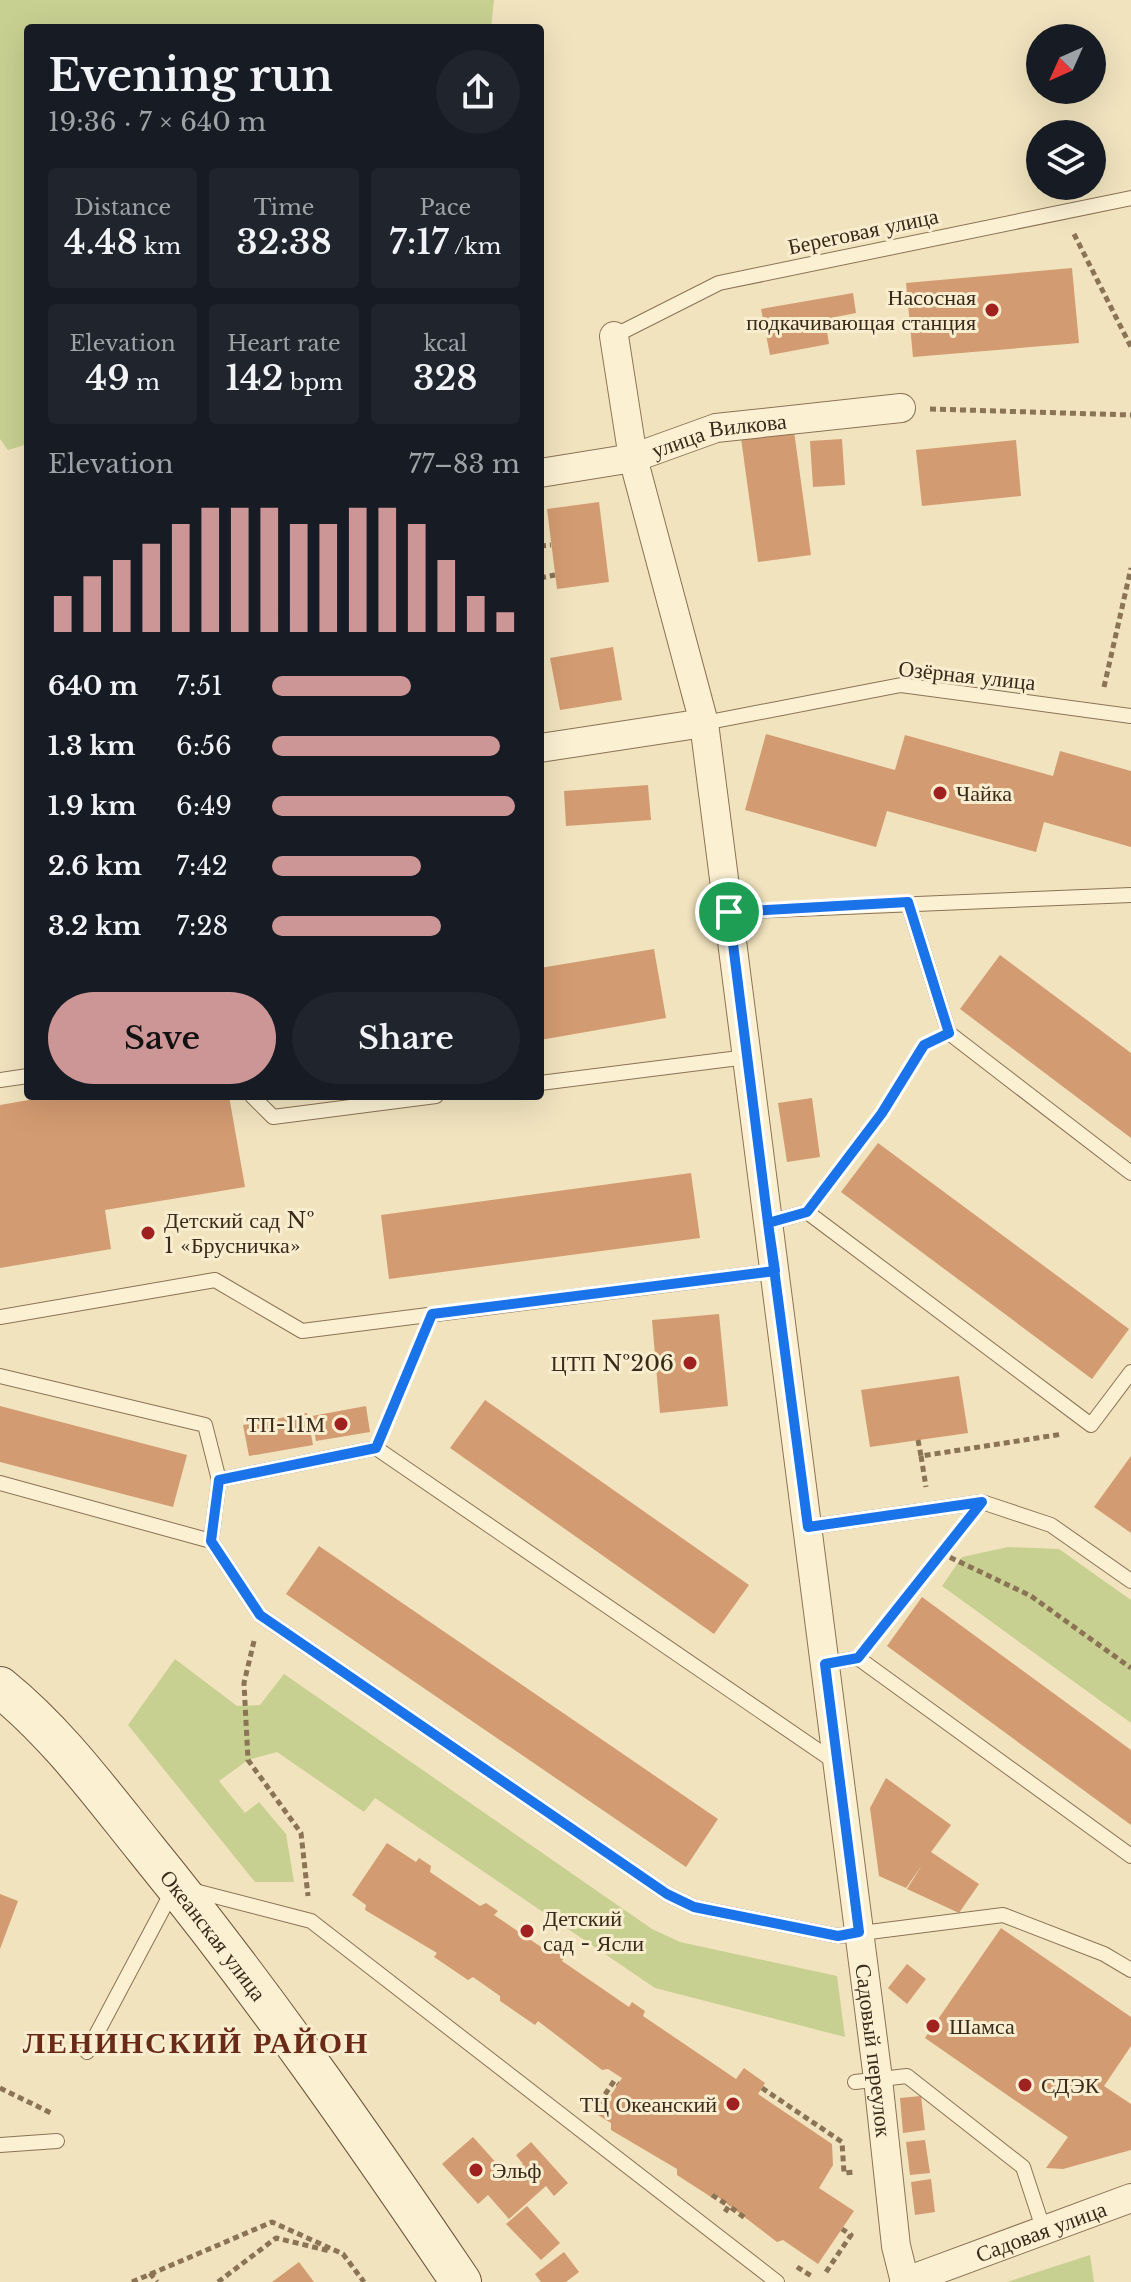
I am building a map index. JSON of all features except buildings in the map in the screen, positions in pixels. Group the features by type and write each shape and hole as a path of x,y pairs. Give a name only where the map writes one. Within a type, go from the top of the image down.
{"main road":[{"name":"Океанская улица","path":"0,1687 40,1718 217,1937 364,2138 461,2282"}],"street":[{"name":"Садовый переулок","path":"614,336 633,458 704,723 859,1932 867,2080 905,2282"},
{"name":"улица Вилкова","path":"544,472 633,458 716,428 901,408"},
{"path":"544,747 704,723"},
{"name":"Садовая улица","path":"905,2282 1131,2198"}],"lane":[{"name":"Береговая улица","path":"614,336 719,283 1131,198"},
{"name":"Озёрная улица","path":"704,723 901,685 1131,716"},
{"path":"729,912 908,902 1131,895"},
{"path":"908,902 949,1033 1131,1173"},
{"path":"544,1082 747,1057"},
{"path":"0,1080 24,1077"},
{"path":"256,1100 273,1117 405,1100"},
{"path":"768,1223 807,1212 1091,1425 1131,1372"},
{"path":"0,1317 215,1280 302,1331 775,1271"},
{"path":"0,1376 205,1425 219,1480 211,1541 260,1615 667,1894 694,1907 790,1929 838,1936 1003,1915 1104,1954 1131,1970"},
{"path":"219,1480 376,1448 838,1764"},
{"path":"0,1483 211,1541"},
{"path":"808,1527 982,1502 1051,1525 1131,1581"},
{"path":"825,1664 858,1658 1131,1856"},
{"path":"87,2052 176,1886 311,1921 777,2282"},
{"path":"867,2080 907,2076 1023,2167 1044,2231"},
{"path":"0,2145 57,2141"}],"path":[{"path":"1063,212 1131,347"},
{"path":"901,408 1131,415"},
{"path":"544,546 551,545"},
{"path":"1098,712 1131,568"},
{"path":"544,577 555,575"},
{"path":"807,1212 882,1113 924,1045 949,1033"},
{"path":"376,1448 432,1314"},
{"path":"918,1440 921,1456 1053,1437 1091,1425"},
{"path":"858,1658 982,1502"},
{"path":"941,1553 1031,1596 1131,1668"},
{"path":"260,1615 244,1683 248,1760 301,1833 311,1921"},
{"path":"0,2088 53,2114"},
{"path":"762,2088 842,2142 844,2173 865,2171"},
{"path":"712,2195 729,2206"},
{"path":"132,2282 272,2222 343,2254 364,2282"},
{"path":"826,2272 851,2235 842,2229"},
{"path":"218,2282 276,2238 343,2254"},
{"path":"150,2273 157,2282"}],"green space":[{"path":"0,0 494,0 491,24 24,24 24,445 8,450 0,439"},
{"path":"1008,1547 1059,1549 1131,1600 1131,1723 942,1586 962,1557"},
{"path":"175,1659 237,1706 260,1705 284,1674 652,1929 680,1942 837,1976 845,2037 655,1988 375,1798 364,1812 277,1752 248,1760 219,1781 245,1813 259,1802 286,1834 294,1882 255,1882 128,1725"},
{"path":"1090,2255 1094,2282 1007,2282"}],"place":[{"name":"Насосная подкачивающая станция","path":"992,310"},
{"name":"Чайка","path":"940,793"},
{"name":"Детский сад № 1 «Брусничка»","path":"148,1233"},
{"name":"ЦТП №206","path":"690,1363"},
{"name":"ТП-11М","path":"341,1424"},
{"name":"Детский сад - Ясли","path":"527,1931"},
{"name":"Шамса","path":"933,2026"},
{"name":"СДЭК","path":"1025,2085"},
{"name":"ТЦ Океанский","path":"733,2104"},
{"name":"Эльф","path":"476,2170"}],"district":[{"name":"ЛЕНИНСКИЙ РАЙОН","path":"196,2043"}],"route":[{"path":"729,912 768,1223 775,1271 432,1314 376,1448 219,1480 211,1541 260,1615 667,1894 694,1907 790,1929 838,1936 859,1932 825,1664 858,1658 982,1502 808,1527 775,1271 768,1223 807,1212 882,1113 924,1045 949,1033 908,902 729,912"}]}
